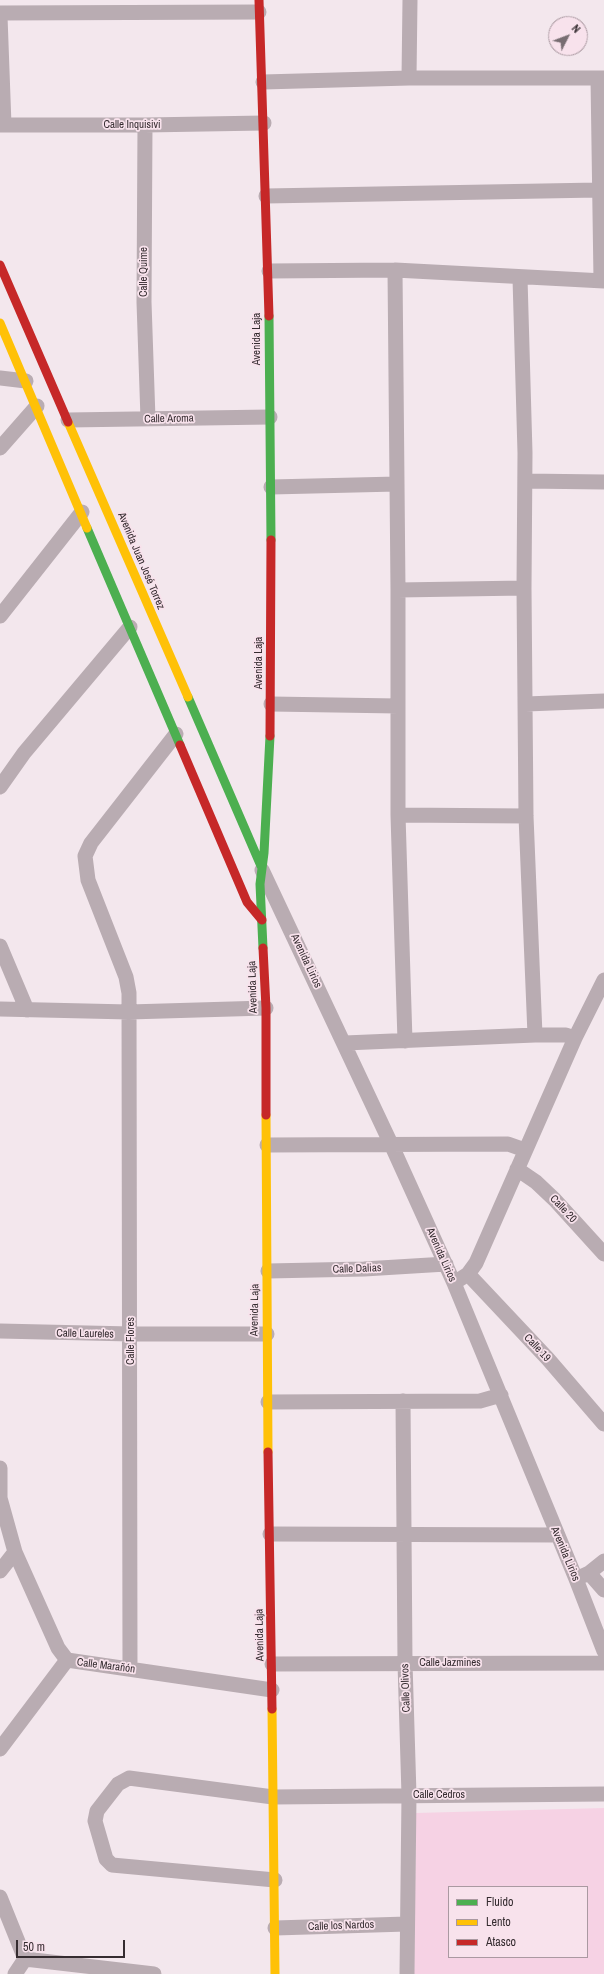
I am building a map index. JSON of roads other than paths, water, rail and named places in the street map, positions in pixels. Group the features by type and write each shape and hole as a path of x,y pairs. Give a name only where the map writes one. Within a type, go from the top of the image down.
{"street":[{"path":"409,78 410,0"},
{"path":"2,125 0,15 259,6"},
{"name":"Avenida Laja","path":"259,6 269,271 271,487 271,704 264,853 261,866 266,1008 267,1334 275,1974"},
{"path":"262,82 409,78 601,78 598,190 602,280 520,278 395,270 269,271"},
{"name":"Calle Inquisivi","path":"2,125 264,123"},
{"name":"Calle Quime","path":"145,125 144,302 148,419"},
{"path":"266,196 598,190"},
{"name":"Avenida Juan José Torrez","path":"0,264 261,866"},
{"path":"395,270 398,590 398,815 405,1041"},
{"path":"520,278 525,481 524,588 526,816 535,1035"},
{"path":"0,323 37,406 248,902 262,920"},
{"path":"0,378 26,381"},
{"path":"0,448 37,406"},
{"name":"Calle Aroma","path":"68,420 270,417"},
{"path":"525,481 604,482"},
{"path":"271,487 397,484"},
{"path":"0,616 82,512"},
{"path":"398,590 524,588"},
{"path":"0,787 24,753 130,627"},
{"path":"526,704 604,700"},
{"path":"271,704 398,706"},
{"name":"Calle Flores","path":"130,1669 131,1334 129,1012 126,977 88,880 85,856 91,843 176,734"},
{"path":"398,815 526,816"},
{"name":"Avenida Lirios","path":"261,866 392,1144 446,1264 501,1395 557,1535 583,1576 604,1651"},
{"path":"0,946 26,1010"},
{"path":"454,1283 468,1274 476,1264 575,1038 603,986"},
{"path":"0,1009 129,1012 266,1008"},
{"path":"345,1043 535,1035 566,1035 575,1038"},
{"path":"267,1145 508,1144 525,1150"},
{"name":"Calle 20","path":"517,1169 536,1182 555,1200 604,1254"},
{"name":"Calle Dalias","path":"268,1271 364,1269 446,1264"},
{"name":"Calle 19","path":"468,1274 548,1359 604,1424"},
{"name":"Calle Laureles","path":"0,1331 131,1334 267,1334"},
{"path":"268,1402 480,1401 501,1395"},
{"name":"Calle Olivos","path":"403,1401 405,1663 409,1795 407,1924 408,1974"},
{"name":"Calle Marañón","path":"0,1468 0,1498 15,1552 58,1648 67,1660 272,1690"},
{"path":"270,1534 557,1535"},
{"path":"0,1571 15,1552"},
{"path":"604,1561 583,1576 604,1590"},
{"path":"0,1749 67,1660"},
{"name":"Calle Jazmines","path":"272,1664 604,1663"},
{"name":"Calle Cedros","path":"275,1880 112,1865 106,1859 95,1821 97,1811 118,1784 129,1778 273,1797 604,1794"},
{"path":"0,1897 25,1959"},
{"name":"Calle los Nardos","path":"275,1928 407,1924"},
{"path":"15,1974 25,1959"},
{"path":"25,1959 154,1974"}]}
